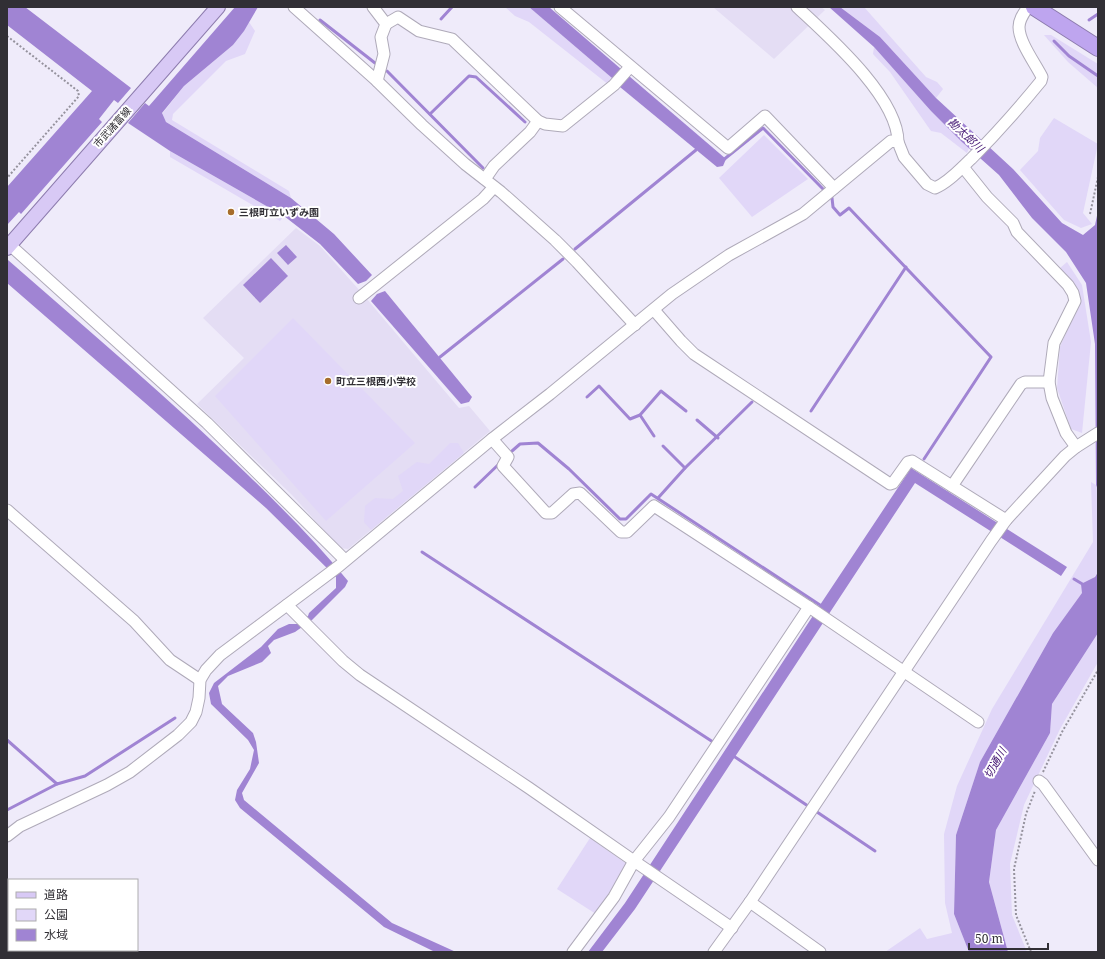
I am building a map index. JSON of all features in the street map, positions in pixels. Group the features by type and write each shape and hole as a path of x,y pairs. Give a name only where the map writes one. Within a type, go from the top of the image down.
{"highway":[{"path":"1034,7 1098,48"}],"main road":[{"name":"市武諸富線","path":"8,246 218,7"}],"street":[{"path":"294,7 377,81 427,130 465,164 485,179 555,240 635,325"},
{"path":"373,7 386,24"},
{"path":"560,7 728,148 765,116 834,188"},
{"path":"797,7 826,34 870,80 889,112 898,134 898,142 904,157 927,184 935,188 941,185 973,157 1041,81 1042,77 1022,39 1019,27 1020,19 1028,7"},
{"path":"377,81 384,54 381,37 386,24 398,17 419,31 452,38 538,121 545,124 563,126 614,85 630,67"},
{"path":"485,179 494,166 530,132 538,121"},
{"path":"7,836 20,826 107,785 130,772 178,735 191,722 196,712 199,698 200,680 206,670 220,655 342,563 492,439 672,294 729,256 803,214 891,141 898,142"},
{"path":"963,167 987,197 1013,223 1017,232 1068,285 1073,293 1075,301 1061,326 1054,343 1049,382 1052,398 1066,433 1080,445"},
{"path":"362,295 483,199 494,187"},
{"path":"8,246 207,424 342,563"},
{"path":"654,310 694,354 890,484 908,462 912,461 1005,521"},
{"path":"952,486 1021,384 1025,382 1049,382"},
{"path":"714,952 750,902 1005,521 1065,456 1098,433"},
{"path":"492,439 508,457 503,466 546,513 552,513 573,494 580,493 621,532 627,532 654,506 904,670 978,722"},
{"path":"7,510 134,621 170,660 200,680"},
{"path":"287,605 343,661 360,675 529,788 732,928"},
{"path":"573,952 614,897 634,861 669,817 811,609"},
{"path":"1039,781 1043,784 1098,860"},
{"path":"750,902 820,952"}],"path":[{"path":"7,36 78,91 79,96 7,178"},
{"path":"1090,214 1098,177"},
{"path":"1031,952 1016,915 1014,869 1026,814 1039,781 1062,732 1098,670"}],"shaded area":[{"path":"713,7 821,7 825,10 774,59"},
{"name":"町立三根西小学校","path":"296,228 320,246 459,408 469,406 490,431 348,549 340,548 292,495 197,404 244,358 203,318"}],"green space":[{"path":"505,7 529,7 612,78 609,85 529,22 515,16"},
{"path":"840,7 864,7 926,77 937,82 943,89 936,98 880,37"},
{"path":"249,22 255,31 245,54 226,61 173,114 172,120 289,191 291,198 166,122 162,114 184,86 233,45"},
{"path":"1044,35 1051,35 1098,64 1098,88 1068,62"},
{"path":"874,47 931,111 969,148 967,153 941,133 931,131 890,72 873,54"},
{"path":"1054,118 1098,144 1083,213 1092,224 1081,228 1064,220 1020,170 1038,151 1040,138"},
{"path":"764,135 808,179 752,217 719,178"},
{"path":"170,151 284,216 280,221 170,157"},
{"path":"1067,262 1082,285 1091,342 1082,433 1071,429 1057,388 1060,347 1080,300 1059,269"},
{"path":"293,318 415,443 326,521 215,396"},
{"path":"450,443 458,443 464,453 371,530 364,522 365,506 375,498 393,499 403,491 398,476 417,462 429,464"},
{"path":"1091,482 1096,485 1098,490 1098,572 1053,633 980,762 956,835 954,914 969,952 885,952 920,928 927,939 952,933 945,903 944,834 957,786 992,709 1093,542"},
{"path":"1098,633 1098,662 1060,729 1024,805 1010,864 1012,915 1027,952 1008,952 989,882 996,830 1050,733 1052,704"},
{"path":"590,838 628,865 596,914 557,889"}],"water":[{"path":"7,7 25,7 131,88 118,103 114,100 99,119 102,122 21,214 19,212 7,225 7,187 92,91 7,25"},
{"path":"235,7 258,7 244,31 233,45 184,86 162,113 166,122 291,198 334,234 372,275 366,281 358,284 320,244 284,216 170,151 128,123 145,103 149,106"},
{"path":"529,7 549,7 621,69 617,75 612,78"},
{"name":"勘太郎川","path":"829,7 840,7 880,37 936,98 1013,169 1062,223 1083,235 1095,225 1098,211 1098,490 1096,485 1095,344 1086,283 1066,252 1032,218 999,175 962,142 931,111 874,47"},
{"path":"629,76 726,159 723,166 717,167 620,87 623,80"},
{"path":"286,245 297,257 288,265 277,253"},
{"path":"271,258 288,276 260,303 243,285"},
{"path":"8,260 130,366 219,447 300,526 348,581 345,587 312,620 295,632 274,640 268,646 271,653 262,662 228,676 218,686 222,704 253,733 256,742 259,763 242,793 244,800 392,923 456,952 435,952 384,927 240,808 235,800 237,790 250,769 254,750 248,740 211,704 209,693 214,683 261,647 278,629 289,624 297,624 308,616 309,613 336,588 336,577 266,508 7,283"},
{"path":"385,291 472,397 469,402 461,404 371,301 377,294"},
{"path":"911,468 1067,567 1061,576 915,483 635,909 602,952 588,952 625,903"},
{"name":"切通川","path":"1098,572 1098,633 1052,704 1050,733 996,830 989,882 1008,952 969,952 954,914 956,835 980,762 1053,633 1082,593 1081,584 1095,577"}],"waterway":[{"path":"441,19 452,7"},
{"path":"1089,20 1098,14"},
{"path":"320,20 375,63"},
{"path":"1054,41 1069,56 1098,76"},
{"path":"387,71 483,168"},
{"path":"430,114 469,76 476,77 525,122"},
{"path":"722,161 763,128 823,189"},
{"path":"575,249 696,150"},
{"path":"832,198 833,207 840,215 849,208 991,357 924,459"},
{"path":"440,357 563,259"},
{"path":"811,411 906,267"},
{"path":"587,397 599,386 630,419 640,415 661,391 686,411"},
{"path":"658,498 685,468 752,402"},
{"path":"640,415 654,436"},
{"path":"697,420 718,438"},
{"path":"512,451 520,444 538,443 569,469 620,519 626,519 651,494 820,605"},
{"path":"663,446 685,468"},
{"path":"475,487 500,463"},
{"path":"422,552 713,742"},
{"path":"1074,579 1084,585"},
{"path":"7,740 57,784 85,776 175,718"},
{"path":"732,755 808,806"},
{"path":"7,810 57,784"},
{"path":"817,812 875,851"}],"place":[{"name":"三根町立いずみ園","path":"231,212"},
{"name":"町立三根西小学校","path":"328,381"}]}
